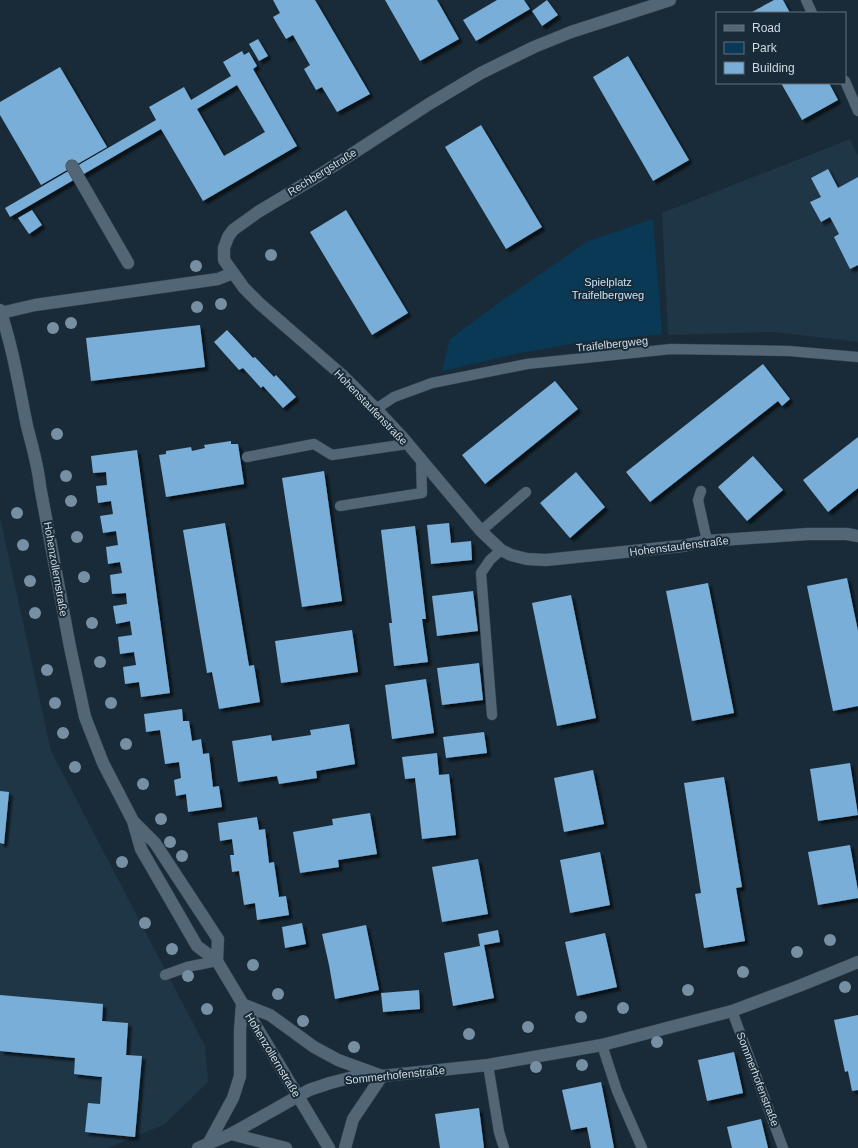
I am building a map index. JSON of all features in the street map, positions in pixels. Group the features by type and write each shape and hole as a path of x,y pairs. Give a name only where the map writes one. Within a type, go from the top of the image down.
{"street":[{"name":"Rechbergstraße","path":"233,274 224,260 224,248 228,237 233,230 258,212 318,176 429,104 482,73 534,47 572,32 670,0"},
{"path":"72,166 128,262"},
{"path":"0,311 218,279 233,274"},
{"name":"Hohenstaufenstraße","path":"233,274 260,304 343,376 376,409 481,531 501,550 511,555 527,559 546,560 682,546 707,541 808,534 846,534 858,536"},
{"name":"Hohenzollernstraße","path":"0,311 16,365 28,428 38,468 70,647 85,717 103,763 133,821 142,849 197,946 217,961 329,1148"},
{"name":"Hohenzollernstraße","path":"133,821 155,843 218,939 217,961"},
{"name":"Sommerhofenstraße","path":"203,1146 231,1134 309,1090 353,1077 382,1076 488,1065 602,1045 732,1011 857,965"},
{"path":"203,1146 233,1098 240,1076 240,1030 242,1004 270,1015 314,1047 338,1060 382,1076 353,1119 345,1148"},
{"path":"231,1134 286,1148"}],"lane":[{"path":"806,0 812,12"},
{"path":"846,84 858,111"},
{"name":"Traifelbergweg","path":"376,409 394,397 432,383 527,364 671,349 789,351 858,357"},
{"path":"247,457 314,444 332,455 407,444"},
{"path":"340,506 422,493 421,460"},
{"path":"701,491 698,500 707,541"},
{"path":"481,531 526,492"},
{"path":"492,715 481,574 490,560 501,550"},
{"path":"165,975 187,967 217,961"},
{"name":"Sommerhofenstraße","path":"732,1011 783,1148"},
{"path":"602,1045 617,1091 642,1148"},
{"path":"488,1065 499,1132 504,1148"}],"shaded area":[{"path":"850,139 858,156 858,342 774,332 668,335 662,213"},
{"path":"0,517 51,751 205,1046 208,1082 165,1124 108,1148 0,1148"}],"green space":[{"name":"Spielplatz Traifelbergweg","path":"653,219 662,334 577,343 515,354 442,371 450,339 500,302 588,241"}],"building":[{"path":"273,0 315,0 370,94 337,112 322,87 316,90 304,69 310,65 293,35 286,39 273,17 280,13"},
{"path":"385,0 437,0 459,39 420,61"},
{"path":"497,0 524,0 530,9 476,41 463,20"},
{"path":"547,0 558,15 542,26 532,11"},
{"path":"774,0 783,0 789,12 752,12"},
{"path":"258,39 268,56 259,61 249,44"},
{"path":"242,51 244,55 249,52 257,66 253,69 297,146 203,201 161,129 10,217 5,208 156,120 149,107 184,87 191,100 231,76 223,62","holes":["237,85 265,132 224,156 197,109"]},
{"path":"628,56 689,160 653,181 593,77"},
{"path":"60,67 107,147 41,185 0,115 0,102"},
{"path":"782,84 830,84 838,100 802,120"},
{"path":"481,125 542,227 506,249 445,147"},
{"path":"828,169 838,188 858,177 858,265 850,269 834,237 839,234 830,217 821,222 810,202 821,197 811,178"},
{"path":"32,210 42,225 29,234 18,218"},
{"path":"346,210 408,313 372,335 310,232"},
{"path":"200,325 205,367 91,381 86,338"},
{"path":"227,330 253,358 255,357 274,377 276,375 296,397 283,408 263,386 261,388 243,368 239,370 214,342"},
{"path":"763,364 790,399 782,406 778,401 650,502 626,472"},
{"path":"555,381 578,409 485,484 462,455"},
{"path":"858,437 858,488 828,512 803,480"},
{"path":"231,441 231,444 238,444 244,484 166,497 159,455 166,454 166,451 191,447 192,451 205,448 204,445"},
{"path":"137,450 170,693 141,697 139,682 125,684 123,667 136,665 134,652 120,654 118,637 132,635 130,621 116,624 113,606 127,604 126,593 112,594 110,575 122,573 120,562 108,564 106,547 118,545 116,531 103,533 100,516 113,514 111,501 98,503 96,486 107,485 106,472 93,473 91,456"},
{"path":"753,456 783,490 747,521 718,487"},
{"path":"324,471 342,601 302,607 282,478"},
{"path":"576,472 605,507 570,538 540,503"},
{"path":"225,523 249,666 254,665 260,702 219,709 212,672 207,673 183,530"},
{"path":"449,523 451,543 471,541 472,560 431,564 427,525"},
{"path":"415,526 426,619 422,619 428,662 394,666 389,623 392,623 381,530"},
{"path":"847,578 858,631 858,706 833,711 807,586"},
{"path":"708,583 734,713 692,721 666,591"},
{"path":"473,591 478,631 437,636 432,596"},
{"path":"571,595 596,718 557,726 532,603"},
{"path":"352,630 358,672 281,683 275,641"},
{"path":"479,663 483,700 442,705 437,668"},
{"path":"426,679 434,733 392,739 385,685"},
{"path":"182,709 183,721 189,721 192,741 201,739 203,754 209,753 213,787 219,786 222,807 188,812 186,794 176,796 174,780 181,778 179,762 165,764 160,730 146,732 144,714"},
{"path":"349,724 355,764 316,771 317,778 279,784 277,776 238,782 232,741 271,735 272,741 311,735 310,730"},
{"path":"484,732 487,753 446,758 443,737"},
{"path":"437,753 439,775 449,774 456,835 422,839 415,778 405,779 402,757"},
{"path":"850,763 858,815 818,821 810,769"},
{"path":"593,770 604,824 564,832 554,778"},
{"path":"724,777 742,887 736,888 745,941 704,948 695,894 701,893 684,783"},
{"path":"0,791 9,792 4,844 0,843"},
{"path":"370,813 377,854 338,860 339,867 300,873 293,832 333,825 332,819"},
{"path":"257,817 259,830 265,829 269,863 274,862 279,897 286,896 289,915 257,920 255,903 244,905 239,871 232,872 230,855 234,855 232,839 220,841 218,823"},
{"path":"850,845 858,898 818,905 808,852"},
{"path":"600,852 610,905 570,913 560,860"},
{"path":"478,859 488,914 442,922 432,867"},
{"path":"302,923 306,944 285,948 282,927"},
{"path":"366,925 379,990 335,999 322,934"},
{"path":"498,930 500,942 484,945 494,998 453,1006 444,953 480,946 478,934"},
{"path":"605,933 617,987 577,996 565,942"},
{"path":"419,990 420,1009 383,1012 381,993"},
{"path":"0,995 103,1004 102,1021 128,1023 126,1055 142,1056 135,1137 85,1132 88,1103 100,1104 102,1077 74,1074 75,1058 0,1051"},
{"path":"858,1015 858,1090 852,1091 848,1071 845,1072 834,1020"},
{"path":"734,1052 743,1093 707,1101 698,1060"},
{"path":"601,1082 614,1148 591,1148 587,1127 571,1130 562,1090"},
{"path":"479,1108 484,1148 440,1148 435,1114"},
{"path":"761,1119 768,1148 732,1148 727,1127"}]}
